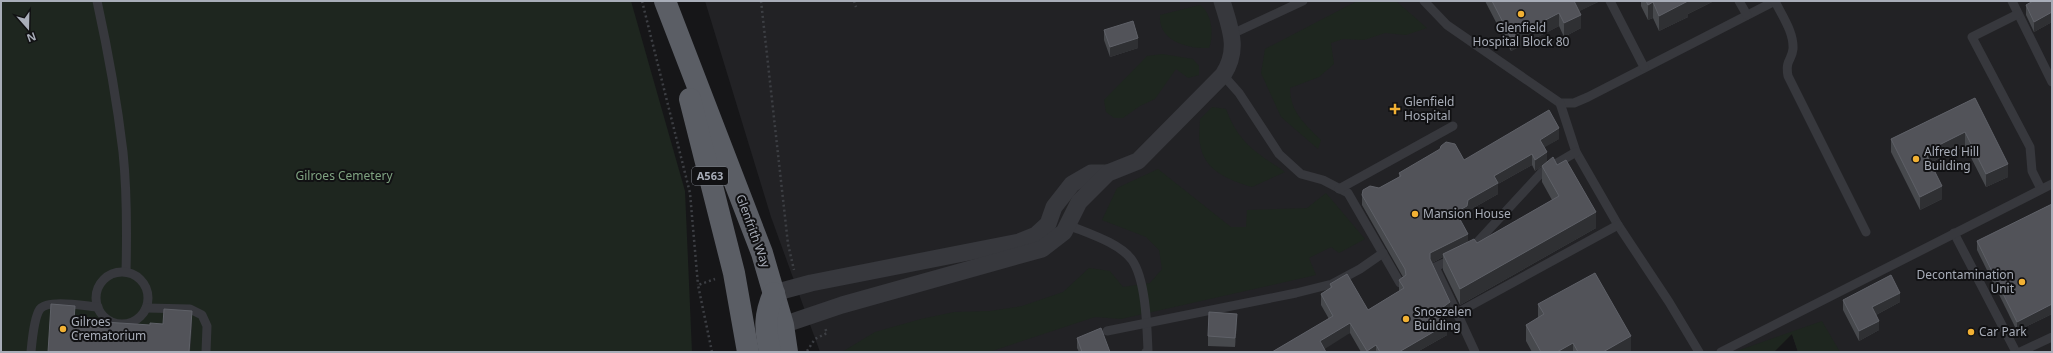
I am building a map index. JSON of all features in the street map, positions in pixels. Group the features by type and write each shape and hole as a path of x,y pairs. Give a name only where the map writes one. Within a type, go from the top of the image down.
{"highway":[{"name":"Glenfrith Way","path":"665,1 739,292 748,352"},
{"name":"Glenfrith Way","path":"665,1 758,242 774,293 774,322 787,352"},
{"name":"A563","path":"739,292 754,312 774,322 770,352"}],"street":[{"path":"774,293 811,283 1019,242 1036,235 1048,224 1054,207 1072,184 1091,173 1108,173 1138,161 1223,75 1230,65 1234,51 1232,34 1222,1"},
{"path":"774,322 842,305 1042,248 1064,232 1079,202 1108,173"}],"lane":[{"path":"97,1 113,77 123,154 127,230 126,272"},
{"path":"1232,34 1303,1"},
{"path":"1424,1 1447,25 1560,103 1574,103 1588,97 1775,1 1792,37 1793,51 1786,66 1788,76 1866,232"},
{"path":"1610,1 1644,67"},
{"path":"1739,1 1747,15"},
{"path":"2012,1 2052,82"},
{"path":"2018,14 1972,37 2030,147 2032,171 2041,189"},
{"path":"1223,75 1239,93 1279,154 1301,174 1323,180 1348,193 1400,283"},
{"path":"1560,103 1576,152 1618,225 1669,302 1699,352"},
{"path":"1339,189 1453,126"},
{"path":"1475,352 1435,267 1474,248 1542,172 1576,152"},
{"path":"1721,352 2052,184"},
{"path":"1068,225 1112,244 1132,260 1139,275 1147,324 1148,351 1146,352"},
{"path":"1457,313 1618,225"},
{"path":"1954,233 2016,352"},
{"path":"1107,331 1147,324 1332,284 1360,269 1383,253"},
{"path":"126,272 139,277 147,288 148,295 146,308 136,320 121,324 107,319 98,307 97,291 104,278 111,274 126,272"},
{"path":"31,352 37,316 40,309 49,303 98,307"},
{"path":"146,308 190,309 202,314 207,326 206,352"},
{"path":"2020,352 2052,337"}],"path":[{"path":"642,1 690,193 698,285"},
{"path":"761,1 788,244"},
{"path":"854,1 856,7"}],"shaded area":[{"name":"Glenfield Hospital","path":"705,1 2052,1 2052,352 1798,352 1792,334 1758,352 820,352 771,217"}],"green space":[{"name":"Gilroes Cemetery","path":"1,1 631,1 685,191 692,352 1,352"},
{"path":"1357,1 1396,1 1427,28 1406,35 1385,33 1364,40 1343,39 1331,43 1334,64 1319,77 1290,88 1296,111 1304,123 1321,140 1318,149 1281,117 1261,73 1265,49"},
{"path":"1200,5 1207,13 1211,25 1211,43 1209,48 1183,45 1169,37 1161,24 1160,15"},
{"path":"1162,54 1193,59 1199,66 1199,75 1188,78 1176,69 1155,99 1140,106 1123,118 1114,118 1106,112 1104,100 1147,56"},
{"path":"1212,107 1226,109 1231,121 1243,139 1257,153 1285,172 1252,187 1226,177 1212,168 1202,153 1199,135 1200,119"},
{"path":"1158,169 1231,227 1246,227 1247,210 1307,208 1326,193 1365,239 1339,253 1331,247 1309,258 1316,275 1121,319 1095,317 989,352 842,352 875,332 921,319 954,312 990,311 1022,306 1063,292 1089,268 1110,271 1123,287 1150,283 1162,269 1159,250 1146,237 1102,220 1117,188"},
{"path":"1822,321 1840,352 1798,352 1792,334 1774,352 1734,352"}],"building":[{"name":"Glenfield Hospital Block 80","path":"1492,1 1574,1 1581,15 1564,23 1559,13 1511,38"},
{"path":"1646,1 1688,1 1659,16 1653,2 1648,5"},
{"path":"2033,1 2052,1 2052,12 2034,22 2026,5"},
{"path":"1133,21 1138,38 1110,47 1104,30"},
{"name":"Alfred Hill Building","path":"1975,98 2008,164 1986,174 1965,132 1925,152 1942,186 1920,197 1891,139"},
{"path":"1549,110 1559,128 1540,140 1547,152 1535,160 1532,154 1494,176 1498,183 1468,200 1467,206 1456,212 1468,234 1430,253 1430,259 1450,302 1439,310 1447,324 1399,352 1380,352 1376,345 1367,351 1350,323 1320,341 1326,352 1272,352 1333,316 1321,294 1332,287 1330,284 1347,274 1368,310 1404,288 1399,280 1406,275 1405,269 1362,195 1363,190 1370,186 1379,188 1401,176 1399,173 1440,149 1446,142 1455,144 1464,160"},
{"path":"1553,157 1557,165 1566,160 1596,212 1460,289 1443,254 1474,239 1477,243 1559,196 1542,166"},
{"name":"Decontamination Unit","path":"2052,204 2052,304 2017,322 1977,241"},
{"path":"1595,273 1631,336 1603,352 1578,352 1573,343 1557,352 1541,352 1526,325 1544,314 1538,304"},
{"path":"1891,275 1900,293 1872,307 1879,321 1859,331 1843,300"},
{"path":"51,304 75,306 74,320 150,325 150,323 163,324 164,309 192,311 189,352 48,352"},
{"path":"1209,312 1237,314 1235,338 1208,336"},
{"path":"1101,328 1110,352 1082,352 1077,338"}],"place":[{"name":"Glenfield Hospital Block 80","path":"1521,14"},
{"name":"Glenfield Hospital","path":"1395,109"},
{"name":"Alfred Hill Building","path":"1916,159"},
{"name":"Mansion House","path":"1415,214"},
{"name":"Decontamination Unit","path":"2022,282"},
{"name":"Snoezelen Building","path":"1406,319"},
{"name":"Gilroes Crematorium","path":"63,329"},
{"name":"Car Park","path":"1971,332"}]}
